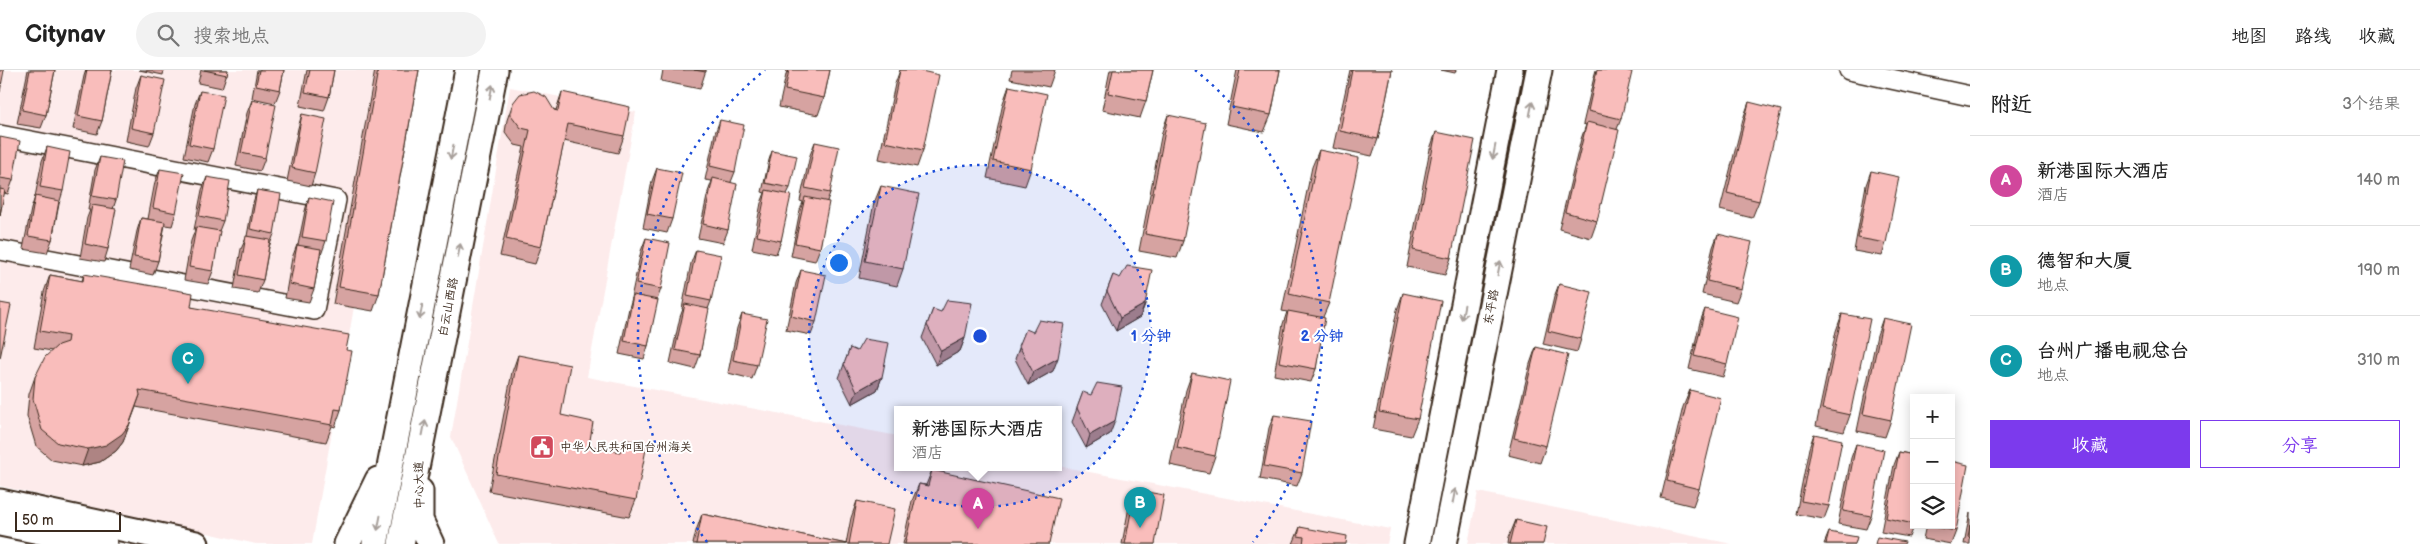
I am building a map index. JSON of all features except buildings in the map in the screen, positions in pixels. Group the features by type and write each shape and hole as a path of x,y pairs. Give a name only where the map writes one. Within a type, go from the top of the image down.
{"main road":[{"path":"375,544 468,70"},
{"name":"白云山西路","path":"401,544 495,70"},
{"path":"1417,544 1510,70"},
{"name":"东平路","path":"1444,544 1539,70"},
{"path":"347,544 373,493 396,436"},
{"name":"中心大道","path":"419,454 420,520 431,544"},
{"path":"0,502 196,544"},
{"path":"0,523 104,544"}],"street":[{"path":"1849,70 1920,77 1970,96"},
{"path":"0,135 336,200 314,310 0,250"}],"shaded area":[{"path":"0,70 396,70 312,544 256,544 0,486"},
{"path":"510,87 636,112 587,377 894,435 894,471 1062,471 1062,467 1390,529 1387,544 499,544 451,437"},
{"path":"1478,492 1732,544 1468,544"}],"place":[{"name":"台州广播电视总台","path":"188,384"},
{"name":"中华人民共和国台州海关","path":"542,447"},
{"name":"德智和大厦","path":"1140,528"},
{"name":"新港国际大酒店","path":"978,529"}]}
